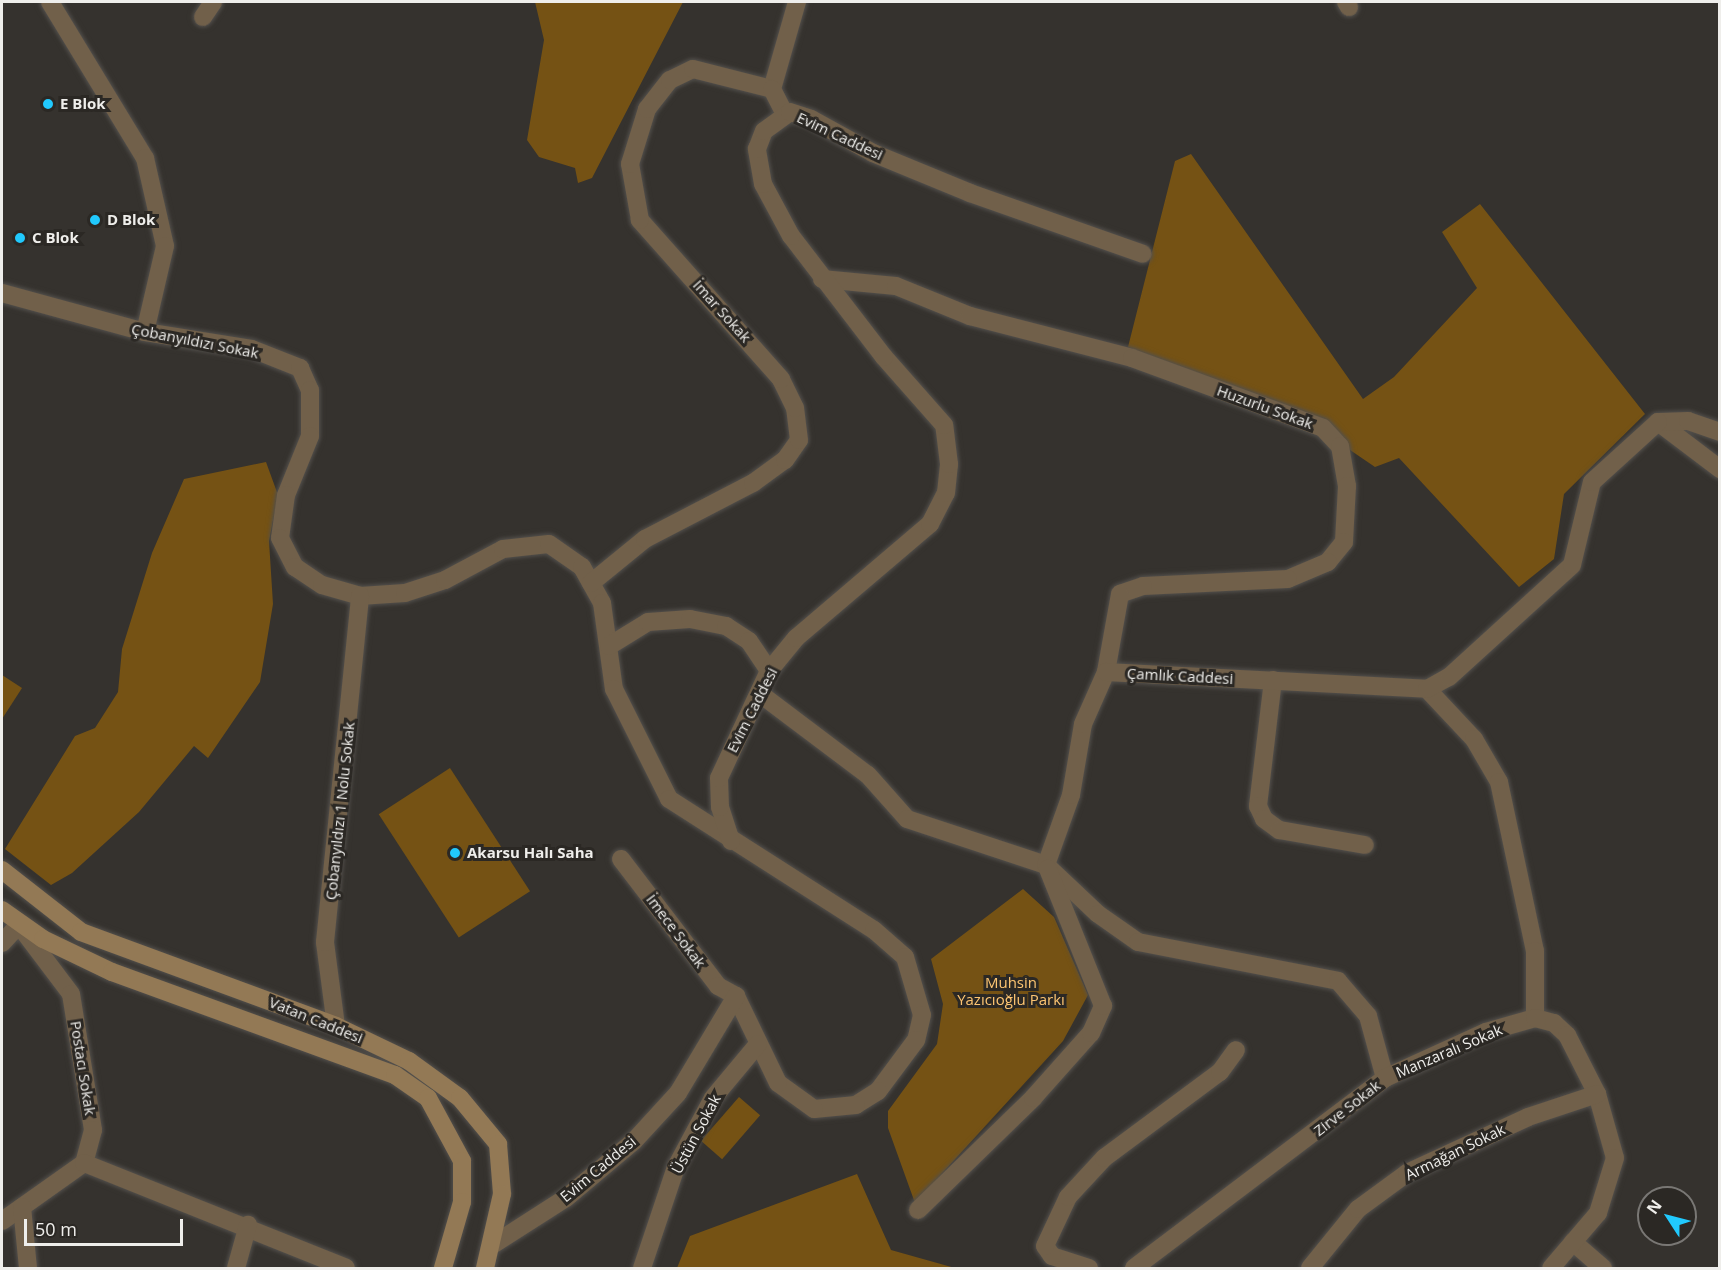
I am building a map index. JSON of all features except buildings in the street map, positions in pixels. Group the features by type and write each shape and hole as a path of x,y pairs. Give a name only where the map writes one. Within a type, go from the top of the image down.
{"street":[{"path":"50,2 145,158 165,246 145,332"},
{"path":"785,114 772,89 797,2"},
{"name":"İmar Sokak","path":"591,584 645,539 753,483 785,460 799,440 795,408 780,379 640,220 630,164 647,109 670,80 693,69 772,89"},
{"name":"Evim Caddesi","path":"731,841 720,807 719,778 769,671 796,638 930,524 946,493 944,425 822,279 763,184 758,149 764,131 785,114 811,119 873,153 970,193 1143,254"},
{"name":"Huzurlu Sokak","path":"822,279 896,286 970,316 1132,358 1323,428 1340,446 1347,486 1344,542 1328,562 1288,579 1143,586 1120,594 1106,672"},
{"name":"Çobanyıldızı Sokak","path":"2,293 145,332 252,349 300,368 310,390 310,436 286,495 280,538 295,567 322,585 360,596 405,593 445,580 503,549 549,544 582,567 602,603 614,689 669,799 731,841"},
{"path":"1551,1269 1599,1213 1610,1188 1615,1158 1597,1094 1568,1035 1554,1023 1534,1018 1535,951 1499,782 1474,739 1427,689 1449,677 1572,565 1592,482 1658,422 1688,422 1719,432"},
{"path":"1658,422 1719,469"},
{"name":"Çobanyıldızı 1 Nolu Sokak","path":"336,1026 325,942 360,596"},
{"path":"609,646 648,622 690,619 726,626 749,641 769,671"},
{"name":"Çamlık Caddesi","path":"1046,865 1071,795 1083,724 1106,672 1427,689"},
{"path":"1273,680 1258,806 1264,819 1280,830 1365,845"},
{"path":"759,693 868,775 907,819 1046,865 1103,1006 1091,1033 1033,1098 918,1210"},
{"path":"731,841 874,930 905,957 922,1015 916,1040 899,1068 870,1096 836,1110 814,1109 795,1101 778,1083 736,996"},
{"name":"İmece Sokak","path":"621,859 718,986 736,996"},
{"name":"Zirve Sokak","path":"1046,865 1098,914 1138,942 1338,981 1368,1016 1385,1078 1134,1269"},
{"name":"Vatan Caddesi","path":"2,870 81,932 336,1026 409,1061 443,1085 498,1143 502,1194 494,1244 485,1269"},
{"name":"Vatan Caddesi","path":"2,910 19,925 112,972 395,1075 428,1098 462,1161 462,1202 443,1269"},
{"path":"2,943 19,925"},
{"name":"Postacı Sokak","path":"19,925 71,994 93,1130 84,1162"},
{"name":"Evim Caddesi","path":"494,1244 567,1198 634,1141 678,1093 736,996"},
{"name":"Manzaralı Sokak","path":"1385,1078 1486,1032 1534,1018"},
{"name":"Üstün Sokak","path":"642,1269 676,1167 713,1098 758,1044"},
{"path":"1089,1269 1052,1256 1045,1246 1068,1197 1144,1122 1220,1072 1236,1050"},
{"name":"Armağan Sokak","path":"1310,1269 1358,1209 1407,1173 1528,1117 1597,1094"},
{"path":"2,1221 84,1162 248,1225 346,1269"},
{"path":"22,1207 31,1267"},
{"path":"236,1269 248,1225"},
{"path":"1574,1242 1604,1269"}],"green space":[{"path":"535,2 683,2 592,178 578,183 575,168 539,157 527,140 544,40"},
{"path":"1191,154 1363,399 1394,377 1477,288 1442,232 1480,204 1645,414 1564,494 1554,559 1519,587 1399,458 1375,467 1350,450 1326,421 1128,347 1175,161"},
{"path":"266,462 278,495 269,541 273,604 260,682 208,758 194,746 139,812 72,873 51,885 5,849 75,736 95,728 118,692 122,649 152,553 184,479"},
{"path":"2,675 22,688 2,719"},
{"name":"Akarsu Halı Saha","path":"450,768 530,891 459,938 379,814"},
{"name":"Muhsin Yazıcıoğlu Parkı","path":"1023,889 1054,917 1088,995 1063,1041 915,1203 888,1128 888,1111 937,1044 943,1004 931,959"},
{"path":"739,1097 760,1115 722,1159 701,1141"},
{"path":"857,1174 891,1250 955,1268 677,1268 690,1236"}],"place":[{"name":"E Blok","path":"48,104"},
{"name":"D Blok","path":"95,220"},
{"name":"C Blok","path":"20,238"},
{"name":"Akarsu Halı Saha","path":"455,853"}]}
